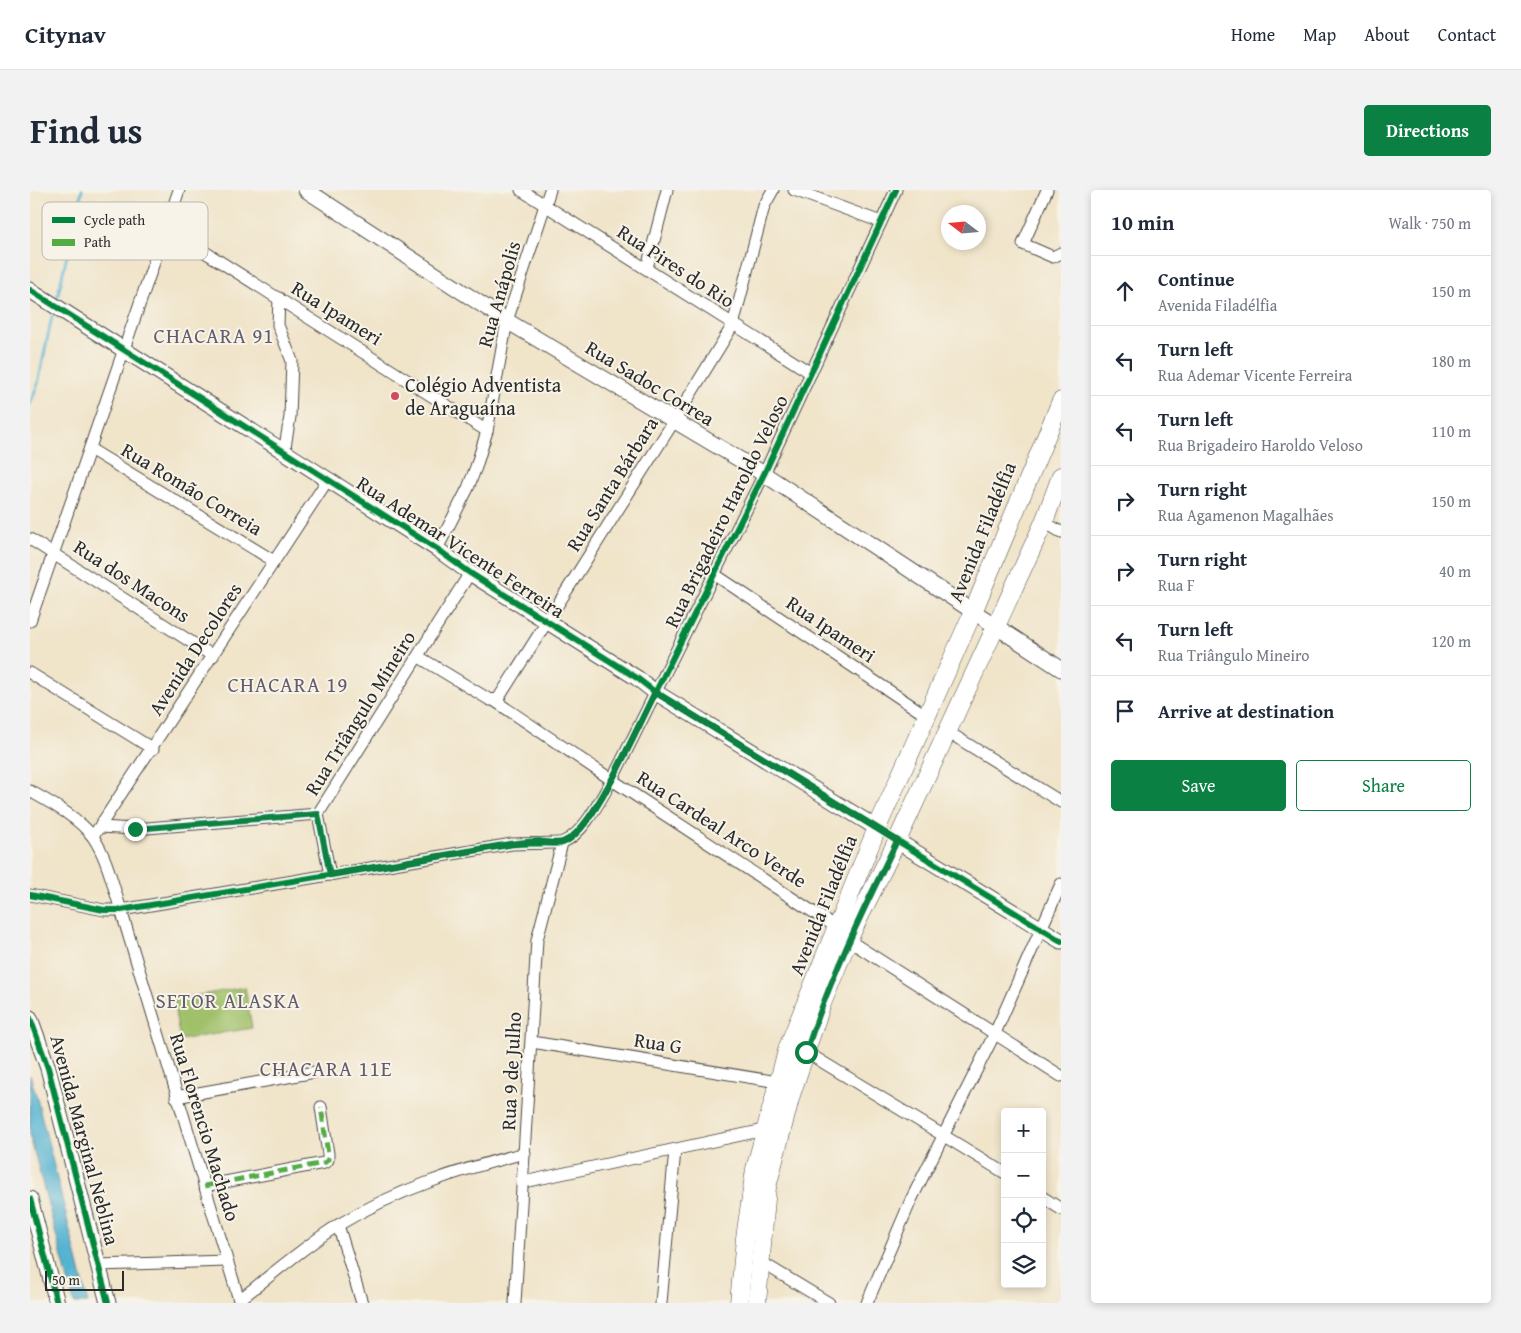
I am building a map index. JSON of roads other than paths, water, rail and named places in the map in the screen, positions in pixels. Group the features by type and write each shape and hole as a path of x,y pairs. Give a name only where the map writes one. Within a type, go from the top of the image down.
{"main road":[{"name":"Avenida Filadélfia","path":"758,1303 767,1187 779,1138 842,933 877,828 973,612 1061,401"},
{"name":"Avenida Filadélfia","path":"738,1303 753,1179 764,1130 788,1047 842,933 897,841 948,732 994,626 1044,522 1061,476"}],"street":[{"path":"175,202 179,190"},
{"name":"Rua Sadoc Correa","path":"306,190 507,321 764,474 1061,669"},
{"name":"Rua Pires do Rio","path":"521,190 646,268 732,325 811,373"},
{"name":"Rua Anápolis","path":"437,549 468,488 487,431 507,321 550,190"},
{"path":"646,268 666,190"},
{"name":"Rua Santa Bárbara","path":"492,700 546,622 674,421 732,325 764,206 773,190"},
{"path":"794,190 881,222"},
{"name":"Rua Brigadeiro Haroldo Veloso","path":"566,841 588,819 612,780 764,474 896,190"},
{"path":"1047,190 1023,244 1057,255"},
{"name":"Rua Ipameri","path":"208,254 487,431"},
{"path":"30,621 156,260"},
{"name":"Rua Ademar Vicente Ferreira","path":"30,290 327,481 437,549 470,573 637,678 655,692 877,828"},
{"path":"279,298 278,325 292,360 290,417 284,453"},
{"name":"Rua Romão Correia","path":"90,449 274,561"},
{"name":"Avenida Decolores","path":"93,837 327,481"},
{"path":"1044,522 1061,532"},
{"name":"Rua dos Macons","path":"30,539 213,656"},
{"name":"Rua Triângulo Mineiro","path":"100,827 135,829 318,814 419,657 470,573"},
{"name":"Rua Ipameri","path":"714,574 927,716"},
{"path":"419,657 492,700"},
{"path":"30,673 152,749"},
{"name":"Rua Cardeal Arco Verde","path":"492,700 1061,1076"},
{"path":"948,732 1061,802"},
{"name":"Rua Florencio Machado","path":"30,790 80,824 93,837 108,871 239,1302"},
{"path":"318,814 330,875"},
{"path":"877,828 1061,941"},
{"path":"30,895 104,910 121,910 512,844 538,841 566,841"},
{"name":"Rua 9 de Julho","path":"515,1303 524,1182 537,940 566,841"},
{"path":"867,1303 911,1200 995,1033 1061,884"},
{"name":"Avenida Marginal Neblina","path":"30,1018 48,1068 108,1303"},
{"name":"Rua G","path":"532,1042 778,1082"},
{"path":"806,1052 1001,1170"},
{"path":"176,1097 315,1072"},
{"path":"204,1186 324,1163 328,1160 328,1154 321,1108"},
{"path":"524,1182 764,1130"},
{"path":"661,1303 675,1150"},
{"path":"239,1302 338,1225 375,1204 403,1192 525,1153"},
{"path":"30,1198 56,1303"},
{"path":"1044,1198 1061,1209"},
{"path":"338,1225 362,1303"},
{"path":"98,1265 227,1261"},
{"path":"761,1262 829,1303"}],"water":[{"path":"30,1075 88,1303 74,1303 30,1136"}],"waterway":[{"path":"79,202 82,190"},
{"path":"57,299 66,260"},
{"path":"30,404 38,384 52,316"}],"place":[{"name":"Colégio Adventista de Araguaína","path":"395,396"}],"district":[{"name":"CHACARA 91","path":"214,336"},
{"name":"CHACARA 19","path":"288,685"},
{"name":"SETOR ALASKA","path":"228,1001"},
{"name":"CHACARA 11E","path":"326,1069"}]}
